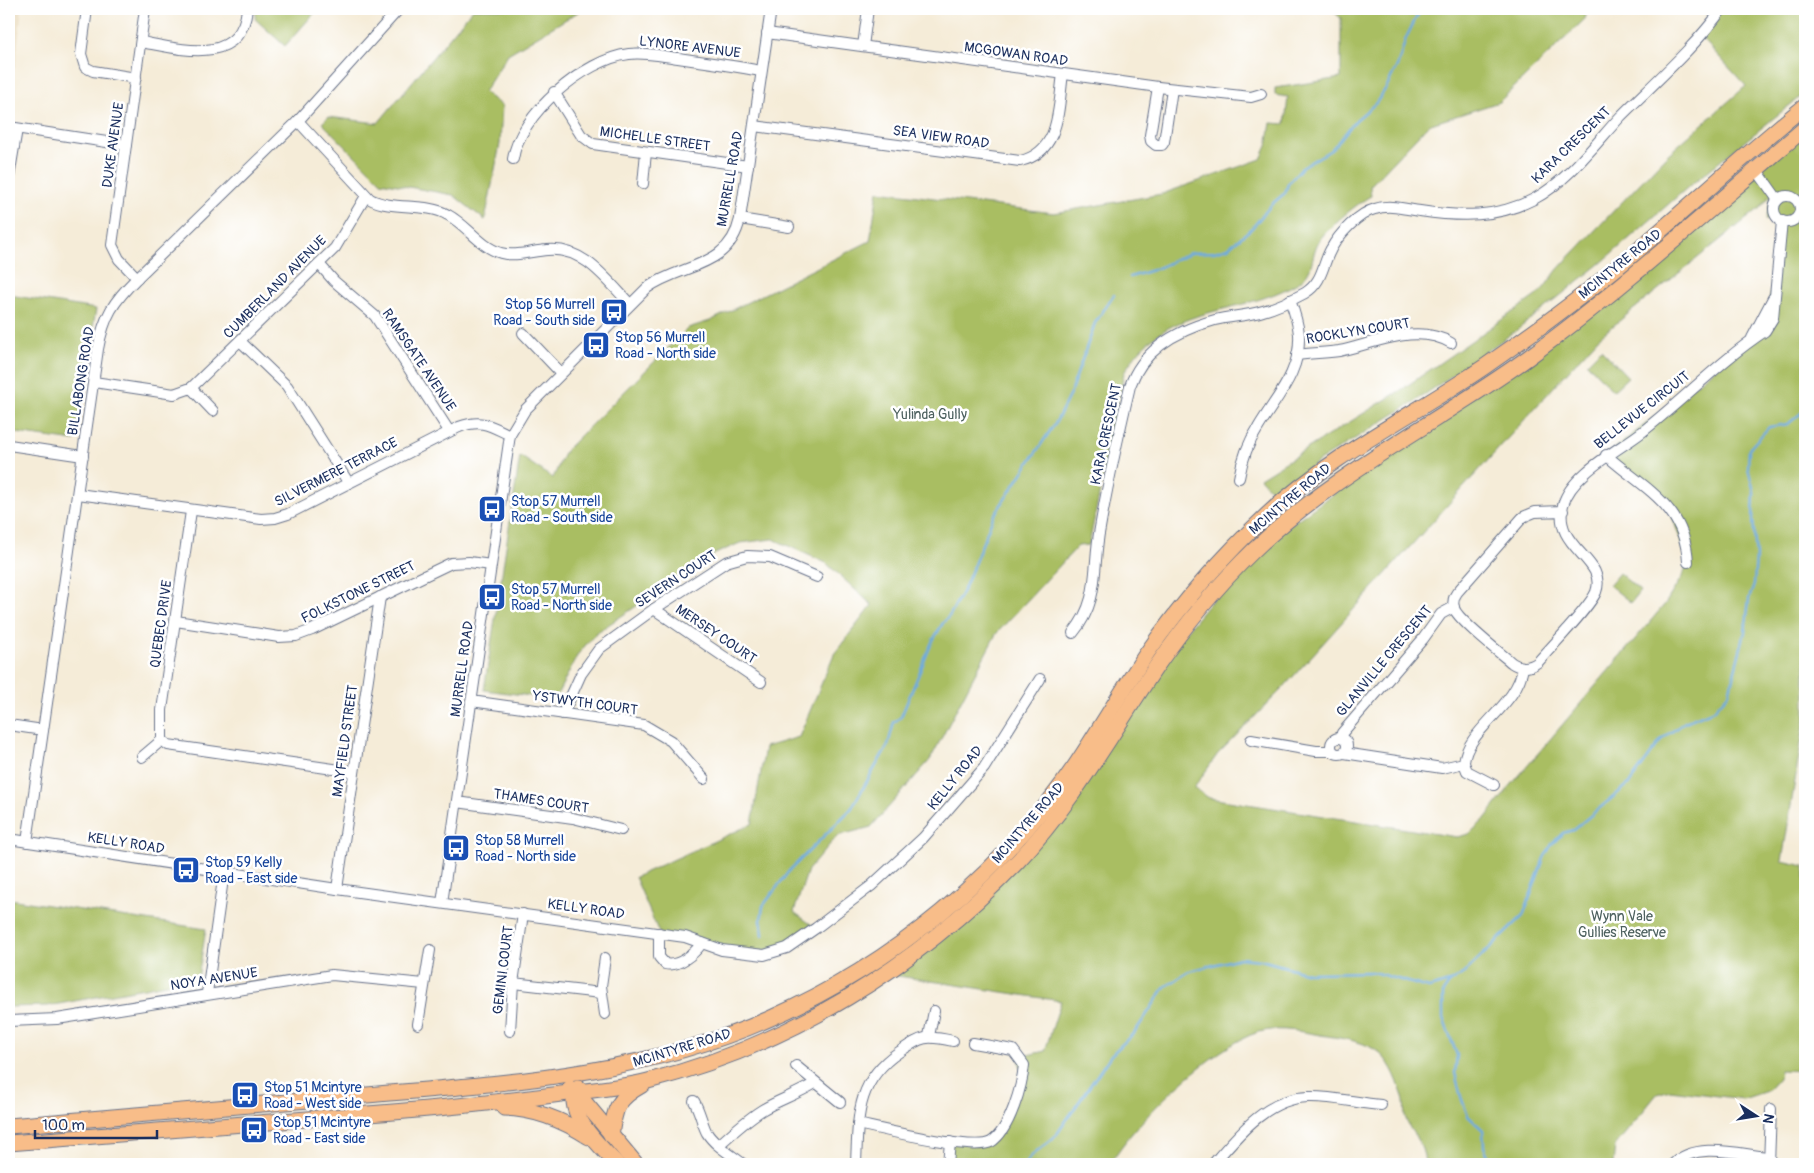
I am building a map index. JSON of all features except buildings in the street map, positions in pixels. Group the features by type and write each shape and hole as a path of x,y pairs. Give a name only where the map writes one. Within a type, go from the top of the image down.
{"main road":[{"name":"MCINTYRE ROAD","path":"9,1126 459,1087 616,1067 709,1042 774,1017 837,985 915,934 997,860 1036,817 1076,765 1144,658 1178,611 1217,566 1272,511 1336,460 1483,367 1620,266 1805,106"},
{"name":"MCINTYRE ROAD","path":"9,1144 470,1106 649,1081 695,1067 757,1043 808,1020 871,984 933,940 988,890 1045,830 1089,771 1178,637 1214,592 1254,550 1309,502 1345,475 1493,382 1589,312 1633,277 1805,128"},
{"path":"1730,169 1756,170 1760,144"},
{"path":"616,1067 586,1082 575,1092 574,1099 577,1113 597,1142 618,1164"},
{"path":"611,1135 619,1102 628,1093 649,1081"},
{"path":"459,1087 488,1090 558,1085 575,1092 636,1164"},
{"path":"470,1106 532,1111 562,1122 597,1142"}],"street":[{"path":"87,9 81,54 85,66 93,71 136,78"},
{"name":"DUKE AVENUE","path":"137,278 120,259 112,245 145,9"},
{"path":"141,42 193,51 218,49 237,36 245,21 247,9"},
{"name":"BILLABONG ROAD","path":"27,842 101,333 106,315 114,302 137,278 298,121 399,9"},
{"name":"MURRELL ROAD","path":"442,903 510,434 525,410 647,288 663,277 705,263 718,255 735,235 740,219 770,9"},
{"path":"863,46 868,9"},
{"name":"KARA CRESCENT","path":"1073,632 1083,619 1092,596 1097,572 1100,528 1130,386 1140,364 1155,347 1168,339 1215,320 1262,312 1309,290 1316,283 1336,241 1358,219 1372,209 1383,207 1447,215 1476,216 1516,206 1545,192 1641,97 1722,9"},
{"name":"MCGOWAN ROAD","path":"767,33 1172,89 1251,97 1261,94"},
{"name":"LYNORE AVENUE","path":"513,159 516,143 522,132 554,92 599,64 629,54 652,55 761,70"},
{"name":"SEA VIEW ROAD","path":"754,126 1020,161 1036,154 1052,138 1063,74"},
{"path":"1158,87 1150,135 1152,143 1156,145 1162,145 1164,142 1172,89"},
{"name":"MICHELLE STREET","path":"554,92 581,135 590,143 601,147 748,166"},
{"path":"298,121 366,196 381,203 448,214 488,247 499,252 515,254 558,249 577,255 596,269 630,304"},
{"path":"9,177 13,128 126,145"},
{"path":"643,184 646,152"},
{"path":"1756,170 1778,200"},
{"name":"CUMBERLAND AVENUE","path":"191,388 335,248 366,196"},
{"path":"1790,197 1796,200 1802,210 1790,222 1782,221 1776,216 1774,210 1778,200 1790,197"},
{"path":"740,219 789,227"},
{"name":"BELLEVUE CIRCUIT","path":"1563,511 1566,496 1606,456 1641,432 1751,340 1765,331 1773,318 1782,221"},
{"name":"RAMSGATE AVENUE","path":"319,264 334,281 375,316 450,432"},
{"path":"1239,478 1245,453 1259,425 1289,382 1297,355 1298,330 1290,300"},
{"path":"523,333 561,373"},
{"name":"ROCKLYN COURT","path":"1297,355 1341,350 1372,341 1410,336 1432,335 1451,343"},
{"path":"240,341 287,386 348,482"},
{"path":"94,382 174,394 191,388 213,411"},
{"name":"SILVERMERE TERRACE","path":"78,494 192,511 271,519 288,514 450,432 479,422 510,434"},
{"path":"9,445 83,456"},
{"path":"1606,456 1657,495 1670,510 1687,543 1688,562"},
{"name":"QUEBEC DRIVE","path":"162,740 162,710 192,511"},
{"path":"1563,511 1564,531 1569,541 1593,567 1596,574 1597,588 1591,600 1538,662 1530,667 1515,665 1462,619 1454,607 1456,594 1523,517 1535,512 1563,511"},
{"name":"SEVERN COURT","path":"563,714 581,674 595,654 617,635 720,566 742,557 757,555 788,563 817,577"},
{"name":"FOLKSTONE STREET","path":"176,621 290,637 312,630 451,563 469,562 491,565"},
{"name":"MAYFIELD STREET","path":"337,889 380,597"},
{"name":"GLANVILLE CRESCENT","path":"1341,738 1342,733 1423,639 1441,614 1454,607"},
{"name":"MERSEY COURT","path":"654,609 761,682"},
{"path":"1494,785 1467,771 1464,763 1467,749 1519,686 1523,667"},
{"name":"KELLY ROAD","path":"9,839 337,889 692,938 722,950 756,955 778,952 854,899 923,838 971,784 990,759 1040,679"},
{"name":"YSTWYTH COURT","path":"471,701 644,725 676,745 704,779"},
{"path":"9,725 43,730"},
{"path":"1332,751 1331,744 1335,739 1341,738 1348,745 1344,753"},
{"path":"142,757 162,740 168,745 354,772"},
{"path":"1251,740 1442,768 1464,763"},
{"name":"THAMES COURT","path":"456,802 564,816 621,830"},
{"path":"207,994 224,872"},
{"name":"GEMINI COURT","path":"510,1031 512,982 523,914"},
{"path":"659,933 659,957 665,964 679,962 695,952 702,943"},
{"path":"418,1024 430,950"},
{"path":"605,958 601,993 605,1014"},
{"name":"NOYA AVENUE","path":"9,1022 57,1019 332,975 424,984"},
{"path":"512,982 601,993"},
{"path":"929,1036 934,1011"},
{"path":"856,1164 860,1106 867,1087 882,1064 910,1045 929,1036 953,1041"},
{"path":"858,1124 950,1142 973,1145 990,1142 997,1136 1017,1102 1024,1066 1013,1050 973,1043"},
{"path":"796,1066 840,1102"},
{"path":"719,1145 739,1126 763,1109 795,1095 815,1083"},
{"path":"1213,1164 1242,1131 1270,1110 1294,1098 1309,1096 1381,1106"},
{"path":"694,1100 702,1115 707,1133 743,1164"},
{"path":"1673,1164 1682,1156 1692,1152 1706,1151 1769,1160 1771,1109"},
{"path":"948,1164 950,1142"}],"shaded area":[{"path":"9,9 22,9 15,67 9,66"}],"green space":[{"path":"256,9 318,9 285,46 255,19"},
{"path":"473,9 583,9 508,54 484,92 502,106 500,144 485,220 453,195 381,182 322,123 328,117 378,123"},
{"name":"Yulinda Gully","path":"1330,9 1588,9 1585,19 1499,102 1428,125 1370,186 1371,196 1343,216 1323,236 1316,248 1309,271 1301,280 1271,295 1179,323 1158,334 1140,350 1124,373 1089,545 1078,546 996,634 930,760 871,827 837,836 808,870 794,912 816,928 787,948 756,955 659,933 635,877 752,824 765,747 799,737 834,654 872,605 826,563 773,539 740,543 715,554 596,633 578,654 555,699 484,690 520,456 553,478 565,451 688,328 710,321 870,241 878,191 1054,213 1162,194 1261,159 1267,146 1271,123 1285,124 1288,97 1275,95 1275,88 1341,78 1341,18"},
{"path":"1722,9 1805,9 1805,93 1687,188 1600,264 1517,330 1417,400 1319,461 1276,495 1260,478 1401,390 1540,293 1558,269 1666,156 1746,86 1699,35"},
{"name":"Wynn Vale Gullies Reserve","path":"1805,128 1805,719 1782,861 1805,866 1805,1071 1780,1070 1779,1078 1767,1091 1743,1099 1670,1090 1657,1094 1615,1146 1613,1164 1425,1164 1422,1149 1407,1122 1404,1099 1392,1069 1377,1052 1368,1046 1343,1039 1293,1031 1267,1030 1241,1040 1220,1052 1176,1087 1137,1128 1110,1164 948,1164 950,1142 973,1145 997,1136 1023,1082 1019,1057 1045,1051 1061,1001 885,974 1021,858 1157,666 1254,550 1493,382","holes":["1772,194 1766,219 1782,221 1768,309 1751,340 1606,455 1670,510 1688,562 1683,575 1665,604 1512,784 1484,820 1469,834 1457,837 1209,798 1194,788 1217,755 1282,689 1598,338 1760,208"]},
{"path":"9,295 96,309 75,441 9,432"},
{"path":"1601,349 1628,377 1613,391 1587,363"},
{"path":"1619,573 1640,591 1631,603 1609,585"},
{"path":"9,899 206,929 198,978 48,1006 9,1007"}],"waterway":[{"path":"1130,277 1156,269 1190,253 1214,252 1228,248 1252,228 1272,204 1285,193 1288,184 1302,167 1331,150 1356,120 1376,103 1386,88 1398,64 1406,38 1417,16 1423,9"},
{"path":"763,935 761,920 763,906 789,871 851,809 888,745 894,722 901,717 932,642 950,615 965,587 993,517 1056,422 1070,394 1095,323 1114,295"},
{"path":"1492,1164 1484,1147 1483,1130 1468,1116 1461,1097 1455,1073 1457,1055 1443,1018 1443,992 1450,982 1464,973 1523,916 1544,858 1552,844 1563,833 1573,830 1629,784 1662,739 1685,722 1714,710 1729,693 1745,632 1749,599 1754,584 1756,557 1753,519 1754,492 1748,468 1749,449 1769,427 1788,424 1805,410"},
{"path":"1025,1164 1032,1155 1057,1134 1111,1055 1135,1032 1165,987 1190,971 1240,958 1261,960 1308,973 1373,972 1429,988 1449,982"}],"place":[{"name":"Stop 56 Murrell Road - South side","path":"614,312"},
{"name":"Stop 56 Murrell Road - North side","path":"596,345"},
{"name":"Stop 57 Murrell Road - South side","path":"492,509"},
{"name":"Stop 57 Murrell Road - North side","path":"492,597"},
{"name":"Stop 58 Murrell Road - North side","path":"456,848"},
{"name":"Stop 59 Kelly Road - East side","path":"186,870"},
{"name":"Stop 51 Mcintyre Road - West side","path":"245,1095"},
{"name":"Stop 51 Mcintyre Road - East side","path":"254,1130"}]}
